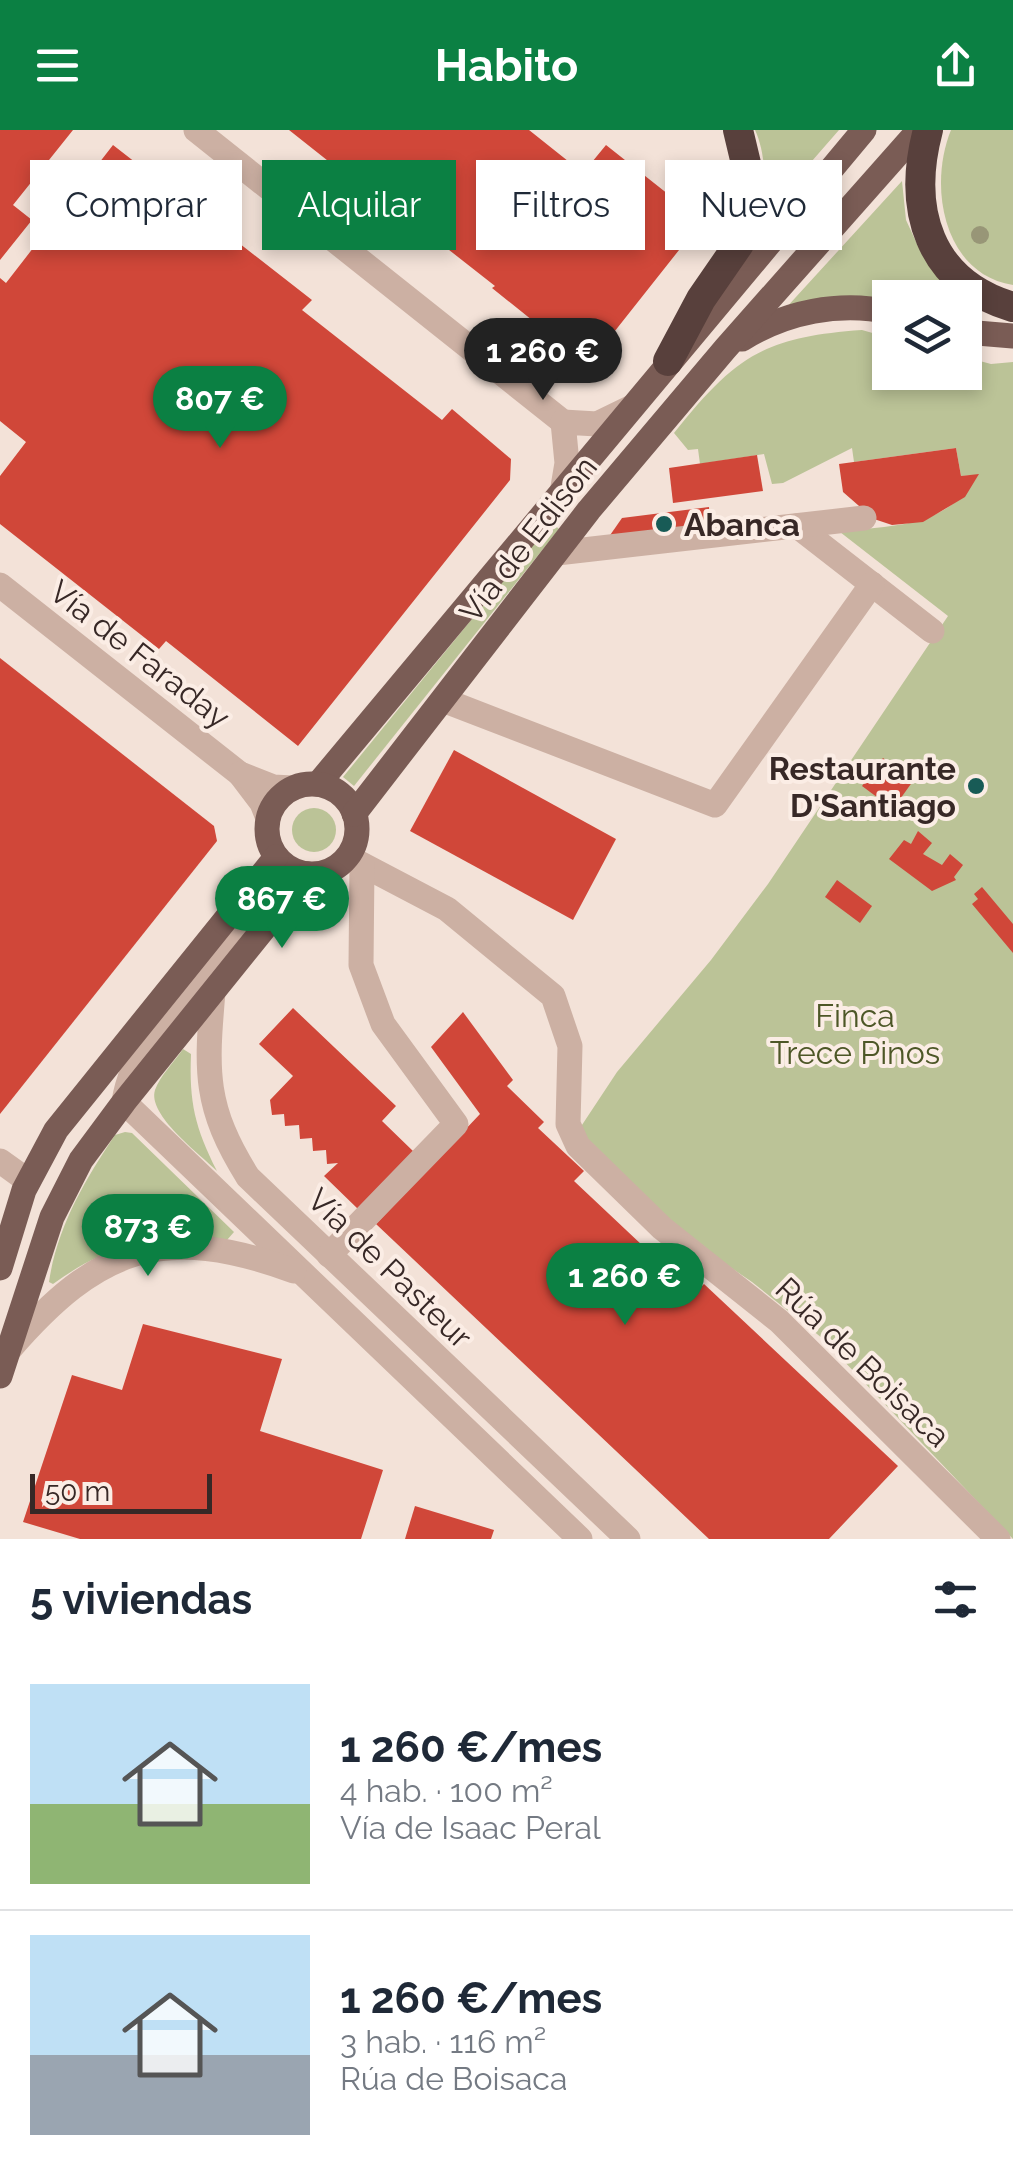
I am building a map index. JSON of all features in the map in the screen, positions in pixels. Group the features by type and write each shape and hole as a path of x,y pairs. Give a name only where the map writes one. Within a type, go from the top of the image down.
{"highway":[{"path":"668,362 701,299 739,244 749,210 748,172 738,130"},
{"path":"928,130 920,162 920,209 936,250 950,270 980,293 1013,307"}],"main road":[{"name":"Vía de Edison","path":"318,784 864,130"},
{"name":"Vía de Edison","path":"354,814 557,552 725,349 919,130"},
{"path":"725,349 786,317 824,309 872,311"},
{"path":"982,333 1013,336"},
{"path":"318,784 340,794 354,814 355,861 308,874 285,866 276,857 269,845 268,818 281,796 292,788 318,784"},
{"path":"0,1268 28,1180 66,1117 276,857"},
{"path":"0,1376 52,1217 81,1160 308,874"}],"street":[{"path":"196,130 563,422 597,424 632,406"},
{"path":"563,422 567,463 563,488"},
{"path":"557,552 864,518"},
{"path":"796,526 932,631"},
{"name":"Vía de Faraday","path":"0,584 240,774 268,818"},
{"path":"443,700 716,804 872,584"},
{"name":"Vía de Faraday","path":"240,774 273,787 292,788"},
{"path":"329,1255 456,1124 382,1024 360,965 355,861"},
{"name":"Rúa de Boisaca","path":"355,861 447,909 553,996 570,1046 568,1124 578,1146 662,1228 779,1320 998,1539"},
{"path":"124,1102 127,1081 146,1044 240,922 250,886"},
{"name":"Vía de Pasteur","path":"213,992 208,1074 214,1111 225,1139 248,1176 628,1539"},
{"name":"Vía de Pasteur","path":"124,1102 580,1539"},
{"path":"0,1161 28,1180"},
{"path":"0,1180 28,1180"},
{"name":"Vía de Pasteur","path":"8,1350 42,1311 84,1276 137,1253 213,1247 305,1276"}],"green space":[{"path":"755,130 839,130 813,160 763,160"},
{"path":"951,130 1013,130 1013,285 989,277 971,264 947,224 941,176"},
{"path":"902,181 906,220 918,246 947,280 872,280 872,303 785,309"},
{"name":"Finca Trece Pinos","path":"872,333 872,390 982,390 982,362 1013,362 1013,1539 822,1338 752,1282 689,1239 578,1131 617,1072 711,960 768,884 948,616 840,532 918,521 951,506 978,475 961,476 956,448 854,462 852,448 783,483 772,484 764,454 700,464 698,449 688,450 674,433 715,386 754,356 799,338"},
{"path":"551,522 559,529 354,786 343,777"},
{"path":"314,808 330,814 336,830 330,846 314,852 298,846 292,830 298,814"},
{"path":"183,1049 191,1054 195,1114 217,1171 167,1122 155,1100 157,1085"},
{"path":"132,1133 234,1232 227,1240 180,1236 136,1243 93,1259 53,1284 49,1282 58,1242 74,1205 115,1135"}],"building":[{"path":"0,130 73,130 49,160 30,160 30,184 13,205 30,222 0,260"},
{"path":"289,130 529,130 567,160 476,160 476,250 645,250 645,176 665,192 665,250 679,250 588,365 449,250 456,250 456,160 327,160"},
{"path":"113,145 132,160 101,160"},
{"path":"606,145 625,160 594,160"},
{"path":"242,245 312,300 302,310 442,420 452,409 511,459 510,480 298,746 166,641 159,649 0,524 0,476 26,442 0,421 0,278 6,283 32,250 242,250"},
{"path":"956,448 961,476 979,474 965,497 923,522 892,525 874,519 843,492 839,464"},
{"path":"757,455 763,491 673,503 669,468"},
{"name":"Abanca","path":"709,507 710,530 606,541 622,518"},
{"path":"0,658 214,826 217,841 0,1114"},
{"path":"454,750 616,839 573,920 410,831"},
{"path":"883,758 913,781 893,809 862,786"},
{"path":"918,831 932,843 923,854 942,865 950,854 963,865 954,877 956,880 932,891 889,859 904,840 911,844"},
{"path":"837,880 872,906 860,923 825,897"},
{"path":"982,887 1013,924 1013,953 972,904 978,899 974,894"},
{"path":"293,1008 396,1106 382,1121 414,1152 359,1210 324,1176 338,1163 327,1164 326,1150 313,1151 312,1138 300,1139 299,1125 285,1126 284,1114 272,1115 270,1100 293,1076 259,1044"},
{"path":"463,1012 513,1080 507,1086 544,1122 538,1128 584,1171 574,1181 694,1294 704,1284 898,1466 829,1539 709,1539 376,1224 480,1114 431,1047"},
{"path":"143,1324 282,1359 260,1431 383,1470 361,1539 80,1539 23,1522 72,1375 122,1390"},
{"path":"415,1506 494,1530 491,1539 405,1539"}],"place":[{"name":"Abanca","path":"664,524"},
{"name":"Restaurante D'Santiago","path":"976,786"}]}
